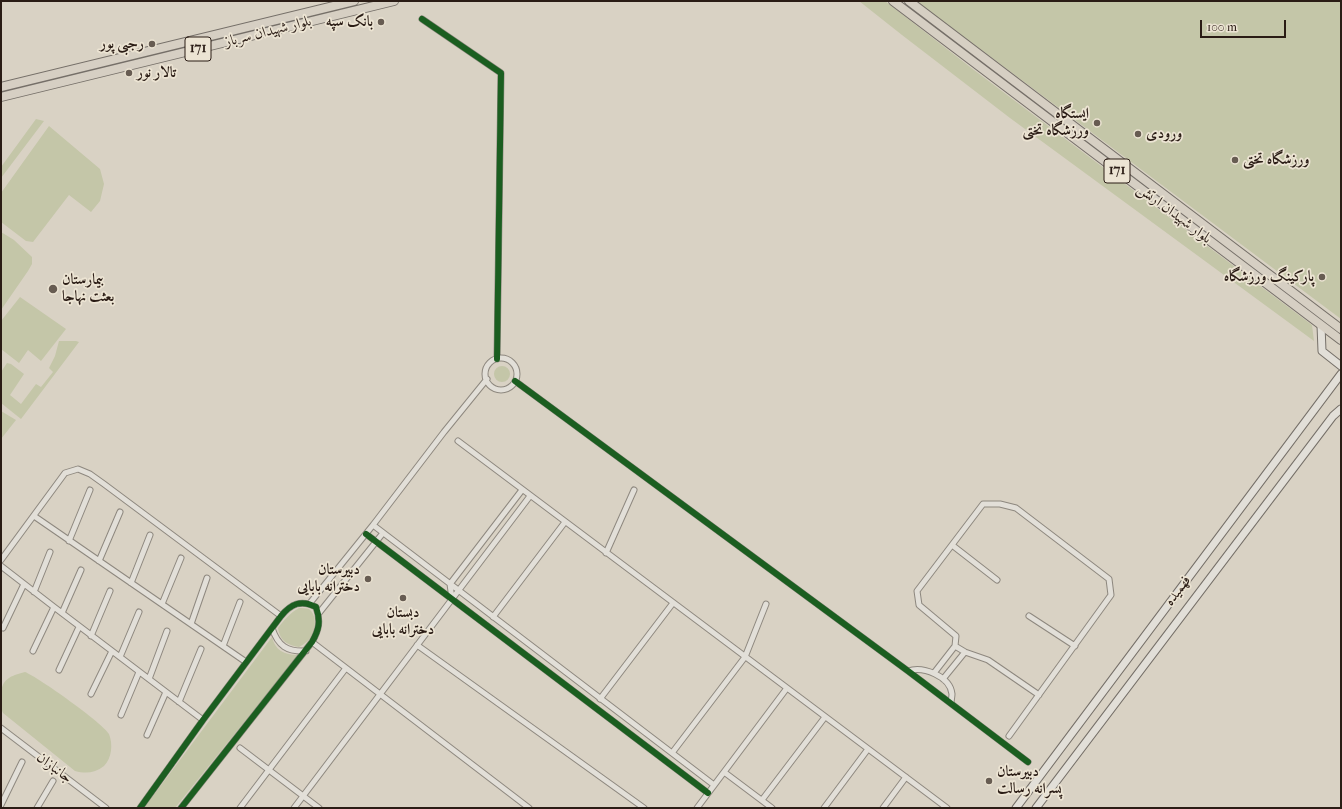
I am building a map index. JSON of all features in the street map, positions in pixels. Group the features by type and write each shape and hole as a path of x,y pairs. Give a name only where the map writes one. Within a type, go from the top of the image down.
{"main road":[{"name":"بلوار شهیدان سرباز","path":"1,87 354,1"},
{"name":"بلوار شهیدان سرباز","path":"1,97 394,1"},
{"name":"بلوار شهیدان ارتش","path":"893,1 1341,340"},
{"name":"بلوار شهیدان ارتش","path":"909,1 1341,329"},
{"path":"1321,325 1322,351 1341,366"},
{"name":"فهمیده","path":"1016,808 1341,374"},
{"name":"فهمیده","path":"1036,808 1333,416 1341,409"}],"street":[{"path":"422,20 500,73 497,359"},
{"path":"497,359 507,359 515,366 517,376 515,381 508,388 498,389 489,384 486,379 486,369 492,361 497,359"},
{"path":"310,603 366,534 486,379"},
{"path":"515,381 908,671 1028,762"},
{"path":"458,441 947,808"},
{"path":"1,560 65,473 78,469 90,474 104,484 281,616"},
{"path":"69,541 90,490"},
{"path":"452,599 450,584 522,490"},
{"path":"606,553 634,490"},
{"path":"294,808 530,496"},
{"path":"934,673 955,646 956,636 918,605 916,591 983,504 1000,504 1016,508 1109,579 1111,595 1009,736"},
{"path":"99,561 120,512"},
{"path":"34,516 246,662"},
{"path":"493,617 565,522"},
{"path":"373,525 714,786"},
{"path":"319,613 382,533"},
{"path":"366,534 708,793"},
{"path":"131,583 150,535"},
{"path":"952,545 997,580"},
{"path":"34,592 50,552"},
{"path":"162,604 181,558"},
{"path":"1,566 203,720"},
{"path":"62,614 80,570"},
{"path":"191,624 207,578"},
{"path":"4,628 24,584"},
{"path":"91,636 110,591"},
{"path":"223,646 240,602"},
{"path":"140,808 203,720 281,616 287,609 294,605 310,603 316,607 319,613 320,622 318,632 312,642 181,808"},
{"path":"600,698 673,603"},
{"path":"672,753 745,657 766,604"},
{"path":"33,651 54,607"},
{"path":"120,657 139,612"},
{"path":"1029,616 1075,646"},
{"path":"59,670 79,626"},
{"path":"272,628 278,641 285,647 295,651 306,651"},
{"path":"149,680 167,631"},
{"path":"312,642 529,808"},
{"path":"417,645 644,808"},
{"path":"955,646 964,652 988,660 1039,695"},
{"path":"179,702 201,649"},
{"path":"91,694 112,651"},
{"path":"943,679 964,652"},
{"path":"240,808 346,668"},
{"path":"908,671 915,669 934,673 943,679 949,686 952,694 950,704"},
{"path":"121,715 139,672"},
{"path":"697,808 787,688"},
{"path":"147,735 166,692"},
{"path":"762,800 825,717"},
{"name":"جانبازان","path":"1,728 106,808"},
{"path":"240,748 319,808"},
{"path":"824,808 868,749"},
{"path":"5,808 1,805 22,762"},
{"path":"724,772 772,808"},
{"path":"883,808 906,777"},
{"path":"37,808 53,781"}],"green space":[{"path":"859,1 885,1 1312,325 1314,341 1010,118"},
{"name":"ورزشگاه تختی","path":"916,1 1341,1 1341,319"},
{"path":"36,119 44,121 1,178 1,167"},
{"path":"49,126 100,169 104,184 100,201 91,212 69,195 33,242 26,241 1,222 1,193"},
{"path":"1,232 14,240 32,257 32,264 1,310"},
{"path":"20,297 66,329 41,361 28,350 19,363 1,349 1,321"},
{"path":"59,341 79,342 21,419 1,403 1,372 7,363 11,364 24,374 10,395 21,404 36,384 41,387 53,372 49,368 55,356"},
{"path":"502,366 508,368 510,374 508,380 502,382 496,380 494,374 496,368"},
{"path":"1,411 16,420 1,439"},
{"path":"299,608 309,609 311,611 315,624 310,638 299,647 285,642 280,636 278,628 287,617"},
{"path":"272,637 273,642 281,651 288,654 298,655 175,808 144,808"},
{"path":"25,672 43,682 70,701 96,721 109,734 111,751 109,759 104,766 90,772 75,771 3,713 1,709 1,690 5,682 7,679 15,675"}],"cycle path":[{"path":"422,19 501,73 497,359"},
{"path":"515,381 908,671 1028,762"},
{"path":"366,534 708,793"},
{"path":"140,808 203,720 281,616 289,608 297,604 306,603 316,607 318,625 312,642 181,808"}],"place":[{"name":"بانک سپه","path":"381,22"},
{"name":"رجبی پور","path":"152,44"},
{"name":"تالار نور","path":"129,73"},
{"name":"ایستگاه ورزشگاه تختی","path":"1097,123"},
{"name":"ورودی","path":"1138,134"},
{"name":"ورزشگاه تختی","path":"1235,160"},
{"name":"پارکینگ ورزشگاه","path":"1322,277"},
{"name":"بیمارستان بعثت نهاجا","path":"53,289"},
{"name":"دبیرستان دخترانه بابایی","path":"368,579"},
{"name":"دبستان دخترانه بابایی","path":"403,598"},
{"name":"دبیرستان پسرانه رسالت","path":"989,781"}]}
